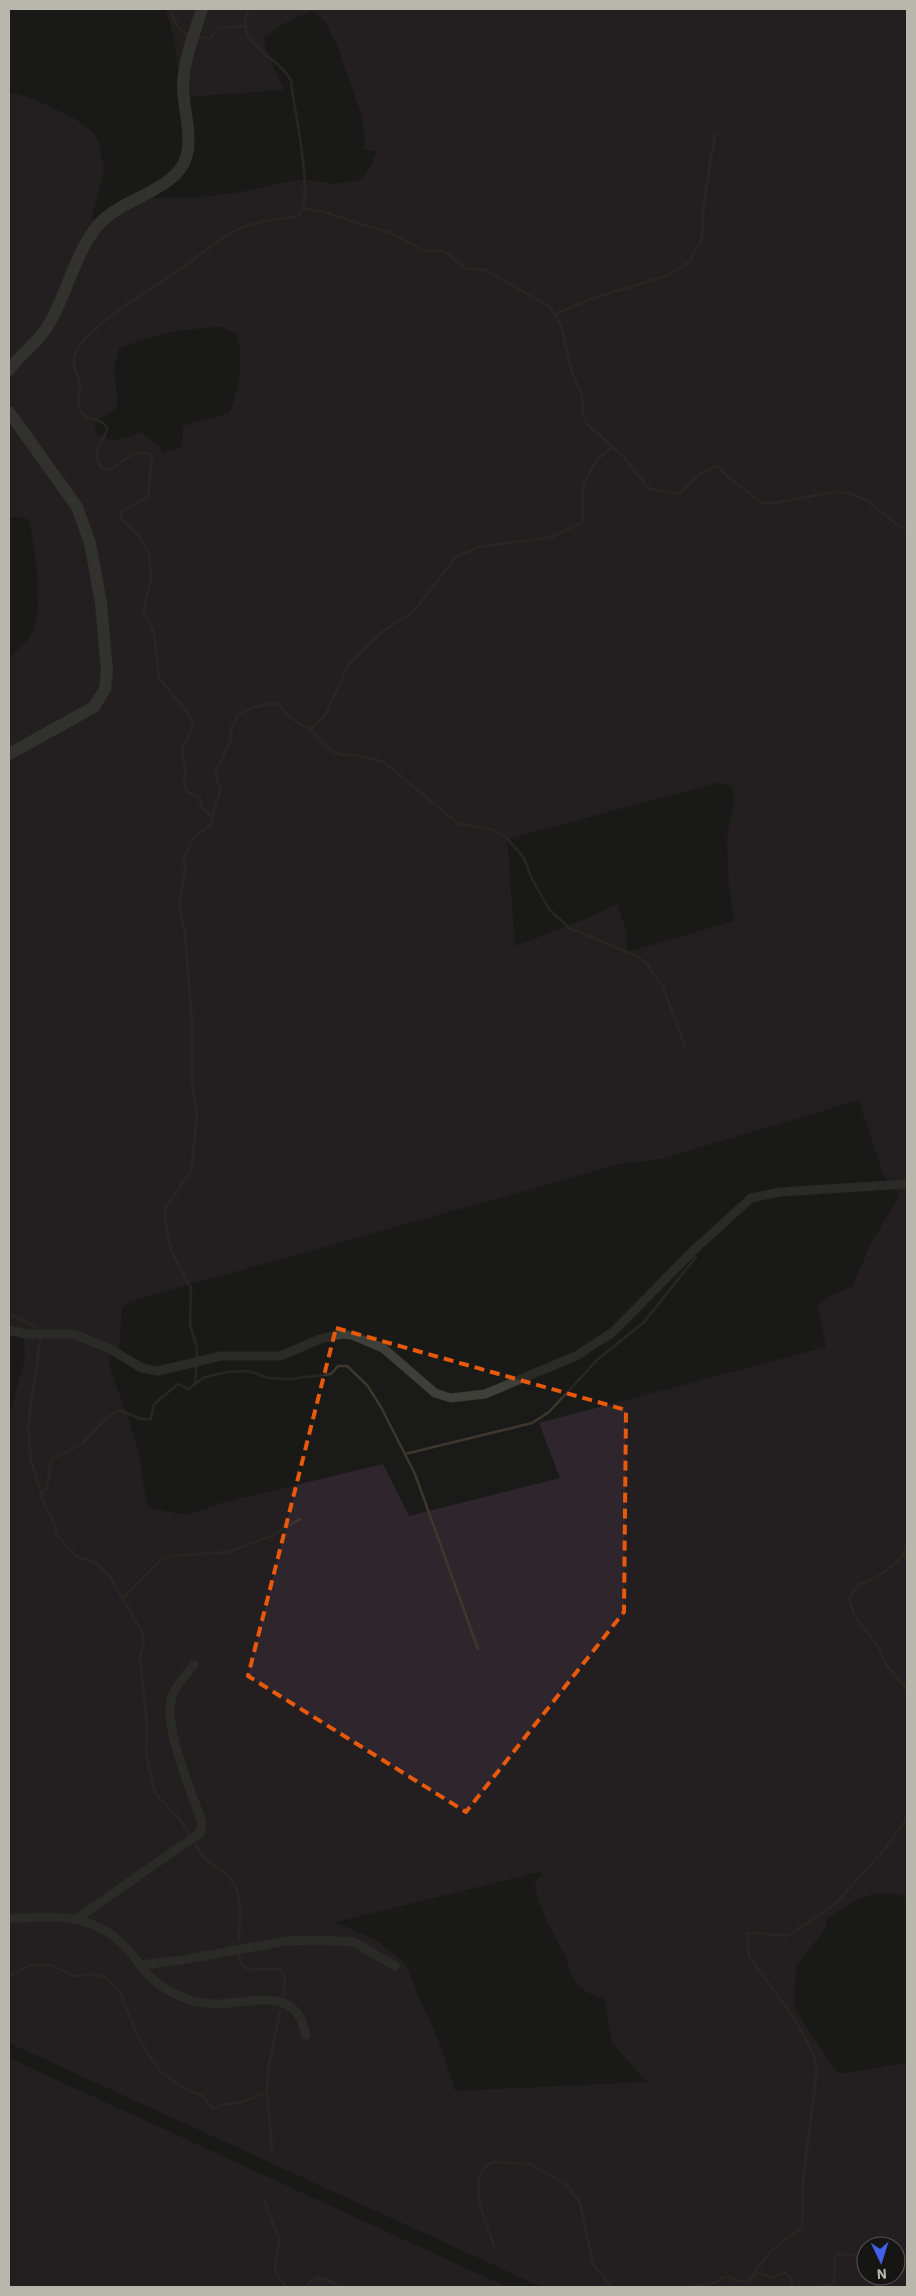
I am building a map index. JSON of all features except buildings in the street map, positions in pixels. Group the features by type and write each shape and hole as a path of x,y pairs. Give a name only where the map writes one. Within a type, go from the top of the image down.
{"street":[{"path":"9,370 49,324 79,258 100,222 113,211 166,182 182,166 186,158 188,140 183,87 185,66 189,44 202,11"},
{"path":"9,412 77,507 90,543 102,603 107,671 105,689 94,707 9,754"},
{"path":"9,1330 25,1334 74,1334 108,1348 142,1368 158,1371 236,1354 280,1356 320,1339 342,1334 352,1334 383,1348 434,1393 451,1398 486,1394 576,1356 613,1332 694,1250 751,1198 780,1192 907,1184"},
{"path":"76,1919 200,1834 202,1822 174,1738 170,1709 175,1689 194,1665"},
{"path":"9,1919 51,1916 76,1919 120,1939 148,1977 182,1997 202,2002 261,2001 288,2005 298,2014 306,2036"},
{"path":"140,1965 182,1960 286,1941 316,1940 354,1942 395,1966"}],"highlighted area":[{"path":"336,1328 626,1410 624,1612 466,1812 248,1676"}],"shaded area":[{"path":"166,9 907,9 907,1897 884,1893 874,1894 854,1901 826,1920 825,1929 796,1966 794,2001 795,2007 806,2027 839,2074 907,2063 907,2287 542,2287 9,2043 9,1415 25,1361 24,1335 9,1337 9,660 32,633 36,621 39,593 30,522 24,517 9,517 9,93 25,96 74,118 93,133 98,140 104,170 92,216 94,223 149,198 200,197 241,192 295,180 312,180 334,184 361,180 370,168 377,151 364,150 365,137 362,116 337,45 324,20 312,11 281,25 264,38 265,47 284,90 181,97 175,43","holes":["222,327 237,334 240,354 240,374 236,394 229,413 183,426 182,447 162,453 160,447 142,432 118,440 106,439 94,433 97,420 117,408 115,365 119,349 144,339 182,330","720,782 731,787 735,796 727,841 729,887 734,921 627,952 626,931 617,904 588,918 515,946 507,839","859,1100 883,1174 900,1195 871,1243 853,1286 829,1296 818,1306 826,1347 539,1423 560,1478 409,1516 383,1464 217,1504 188,1515 149,1507 137,1447 108,1362 111,1350 119,1347 122,1309 127,1302 620,1164 660,1159","538,1872 543,1874 537,1879 537,1894 565,1955 571,1974 578,1984 592,1995 600,1998 604,1996 612,2043 647,2082 455,2091 437,2037 406,1964 379,1942 336,1922"]},
{"path":"9,2058 507,2287 9,2287"}],"waterway":[{"path":"170,9 179,27 188,35"},
{"path":"211,816 201,807 200,797 187,792 184,784 186,768 182,757 183,746 192,730 193,723 187,712 159,678 154,633 143,611 151,579 149,555 139,536 120,517 122,511 148,497 152,456 142,452 136,453 110,470 101,467 97,451 107,428 100,421 85,416 80,409 78,401 80,384 74,359 79,347 105,321 216,242 250,225 298,216 303,207 305,192 304,173 291,81 285,72 251,41 246,32 245,21 249,9"},
{"path":"196,37 209,39 218,28 246,26"},
{"path":"556,314 591,299 669,275 690,261 702,239 704,201 715,134"},
{"path":"303,209 321,211 393,234 424,251 444,251 467,269 486,270 550,307 561,325 572,373 582,395 583,416 587,424 623,456 649,489 679,494 701,473 718,466 728,477 762,503 775,503 833,492 849,493 867,500 901,528 907,528"},
{"path":"310,730 325,716 348,665 383,631 413,612 456,557 479,547 552,537 583,522 583,484 597,460 613,446"},
{"path":"197,1359 197,1348 190,1325 191,1288 171,1250 164,1216 166,1207 191,1171 197,1115 192,1081 192,1024 185,934 179,902 185,872 184,858 194,838 212,823 214,808 221,789 215,775 230,742 232,727 238,715 252,708 273,703 279,704 289,717 310,730 331,751 343,755 354,755 382,761 459,824 491,829 506,837 524,858 532,879 549,909 569,928 637,956 647,964 663,987 685,1046"},
{"path":"405,1454 532,1423 549,1412 598,1359 644,1322 696,1257"},
{"path":"9,1314 35,1326 40,1331"},
{"path":"41,1336 28,1426 31,1460 43,1500 55,1526 56,1534 76,1556 98,1564 110,1577 142,1632 144,1643 140,1658 147,1725 146,1753 155,1793 181,1821 188,1833"},
{"path":"195,1384 197,1364"},
{"path":"42,1493 47,1487 51,1460 82,1444 105,1419 119,1410 141,1419 151,1419 154,1404 178,1384 188,1389 205,1377 228,1372 248,1371 269,1378 290,1379 331,1374 338,1366 347,1366 367,1385 381,1407 415,1474 478,1649"},
{"path":"124,1597 160,1561 170,1556 228,1552 269,1537 300,1519"},
{"path":"907,1549 897,1562 886,1571 858,1585 849,1598 854,1615 879,1648 887,1666 907,1689"},
{"path":"750,2280 772,2250 802,2228 803,2180 817,2071 814,2055 794,2018 749,1956 747,1934 788,1936 835,1904 885,1849 907,1818"},
{"path":"196,1845 206,1860 226,1874 236,1887 240,1905 239,1940"},
{"path":"238,1953 241,1964 247,1969 273,1968 281,1970 285,1979 283,1996"},
{"path":"9,1976 31,1965 52,1965 74,1976 93,1974 106,1978 120,1993 141,2043 160,2071 183,2088 203,2096 213,2109 221,2105 240,2103 267,2092"},
{"path":"272,2149 267,2092 268,2070 280,2012"},
{"path":"494,2245 479,2200 478,2188 480,2177 485,2168 494,2162 530,2164 566,2184 580,2203 593,2264 612,2287"},
{"path":"264,2200 279,2239 275,2271 286,2287"},
{"path":"818,2287 831,2285 834,2281 835,2258 838,2254 856,2256"},
{"path":"689,2287 714,2283 721,2278 728,2277 745,2283 759,2273 774,2278 779,2274 786,2273 792,2279 791,2287"},
{"path":"306,2287 310,2282 318,2278 326,2279 340,2287"}]}
